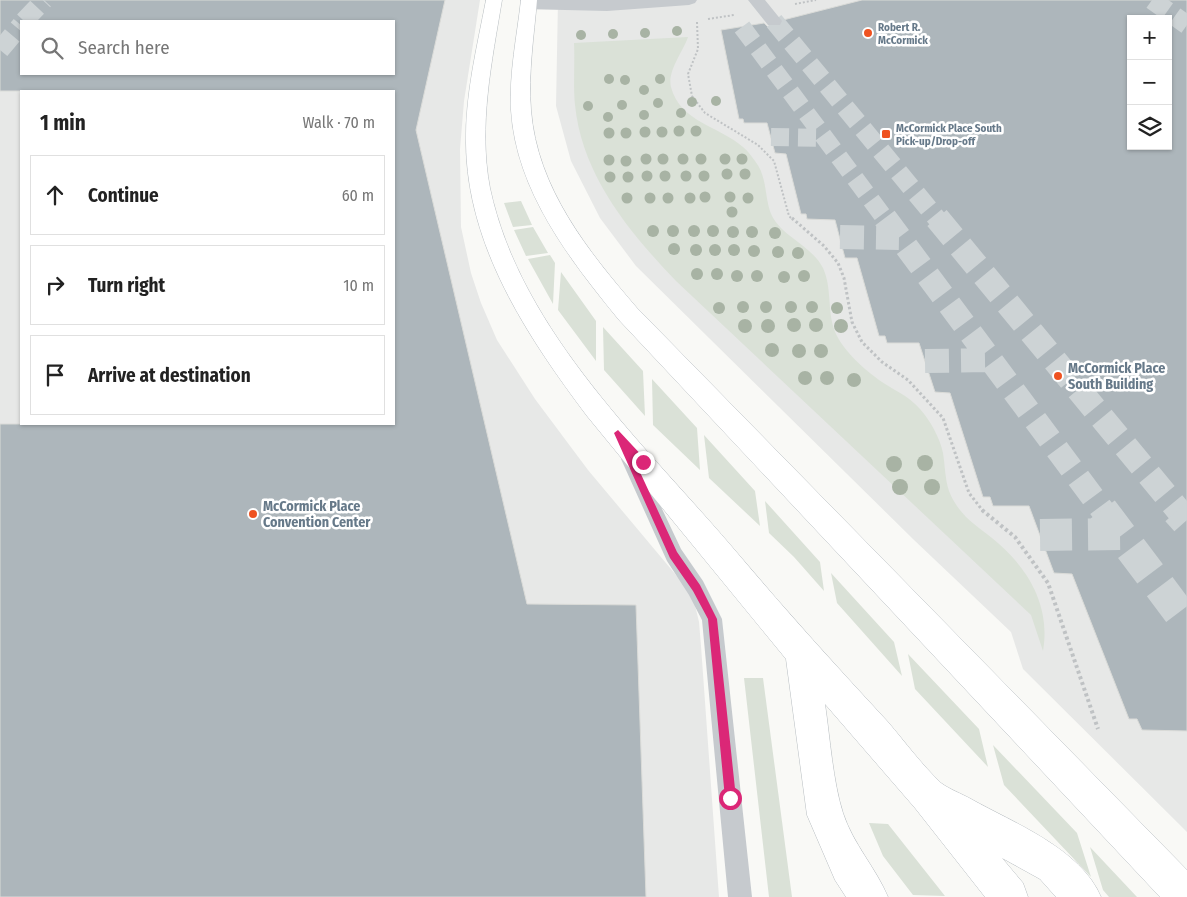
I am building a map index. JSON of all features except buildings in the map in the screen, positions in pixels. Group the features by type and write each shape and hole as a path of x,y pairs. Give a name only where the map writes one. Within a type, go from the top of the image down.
{"main road":[{"path":"494,0 475,138 480,188 493,236 509,275 552,349 618,433 801,652 929,795 1009,897"},
{"path":"529,3 521,88 523,129 549,204 568,238 591,271 628,314 1186,897"},
{"path":"801,652 816,762 826,815 848,867 869,897"},
{"path":"929,795 1054,866 1082,897"}],"street":[{"path":"529,3 607,6 689,0"},
{"path":"756,0 774,21"}],"lane":[{"path":"618,433 674,555 696,588 712,619 740,897"}],"path":[{"path":"697,20 700,38 696,62 688,74 692,96 705,113 758,145 774,161 789,216 824,246 838,263 844,278 852,322 862,342 882,362 908,380 943,418 969,492 985,514 1015,537 1048,583 1098,729"}],"shaded area":[{"name":"McCormick Place Convention Center","path":"0,0 480,0 464,101 460,149 461,227 471,273 481,303 497,340 535,399 588,470 681,581 694,601 699,622 719,897 0,897"},
{"name":"McCormick Place South Building","path":"558,0 1187,0 1187,832 1023,669 1011,632 914,540 636,266 600,218 571,161 556,106"},
{"path":"688,37 671,75 671,87 676,99 691,116 733,140 750,154 762,174 772,216 777,224 812,254 823,268 828,285 834,328 840,342 861,365 879,380 910,400 927,418 942,447 949,491 957,506 967,518 1005,549 1026,574 1034,588 1040,602 1043,618 1045,634 1043,651 1031,615 676,281 641,243 610,201 587,155 579,131 574,97 574,43"},
{"path":"521,201 532,225 513,227 504,203"},
{"path":"533,227 548,253 526,256 514,230"},
{"path":"550,255 555,263 553,304 528,259"},
{"path":"561,272 596,321 596,361 558,310"},
{"path":"603,327 643,371 645,416 604,370"},
{"path":"652,379 697,428 700,470 653,425"},
{"path":"704,435 755,491 760,526 709,478"},
{"path":"765,501 820,562 824,591 794,557 769,533"},
{"path":"831,573 894,642 902,676 837,603"},
{"path":"908,654 979,729 988,767 915,689"},
{"path":"744,678 763,678 792,897 769,897"},
{"path":"993,745 1077,833 1091,877 1004,785"},
{"path":"869,823 888,824 945,896 913,895 883,856"},
{"path":"1090,847 1137,897 1109,897 1103,890"}],"tunnel":[{"path":"25,20 44,0"},
{"path":"1152,0 1187,25"},
{"path":"774,21 938,220"},
{"path":"0,50 20,26"},
{"path":"742,27 825,138"},
{"path":"771,137 825,138"},
{"path":"825,138 886,220"},
{"path":"885,218 991,360"},
{"path":"937,218 1179,511"},
{"path":"840,237 899,238"},
{"path":"925,361 991,360"},
{"path":"991,360 1103,511"},
{"path":"1102,510 1120,534"},
{"path":"1178,510 1187,520"},
{"path":"1040,535 1120,534"},
{"path":"1120,534 1187,623"}],"place":[{"name":"Robert R. McCormick","path":"868,33"},
{"name":"McCormick Place South Pick-up/Drop-off","path":"886,134"},
{"name":"McCormick Place South Building","path":"1058,376"},
{"name":"McCormick Place Convention Center","path":"253,514"}],"route":[{"path":"643,462 618,433 674,555 696,588 712,619 730,798"}]}
